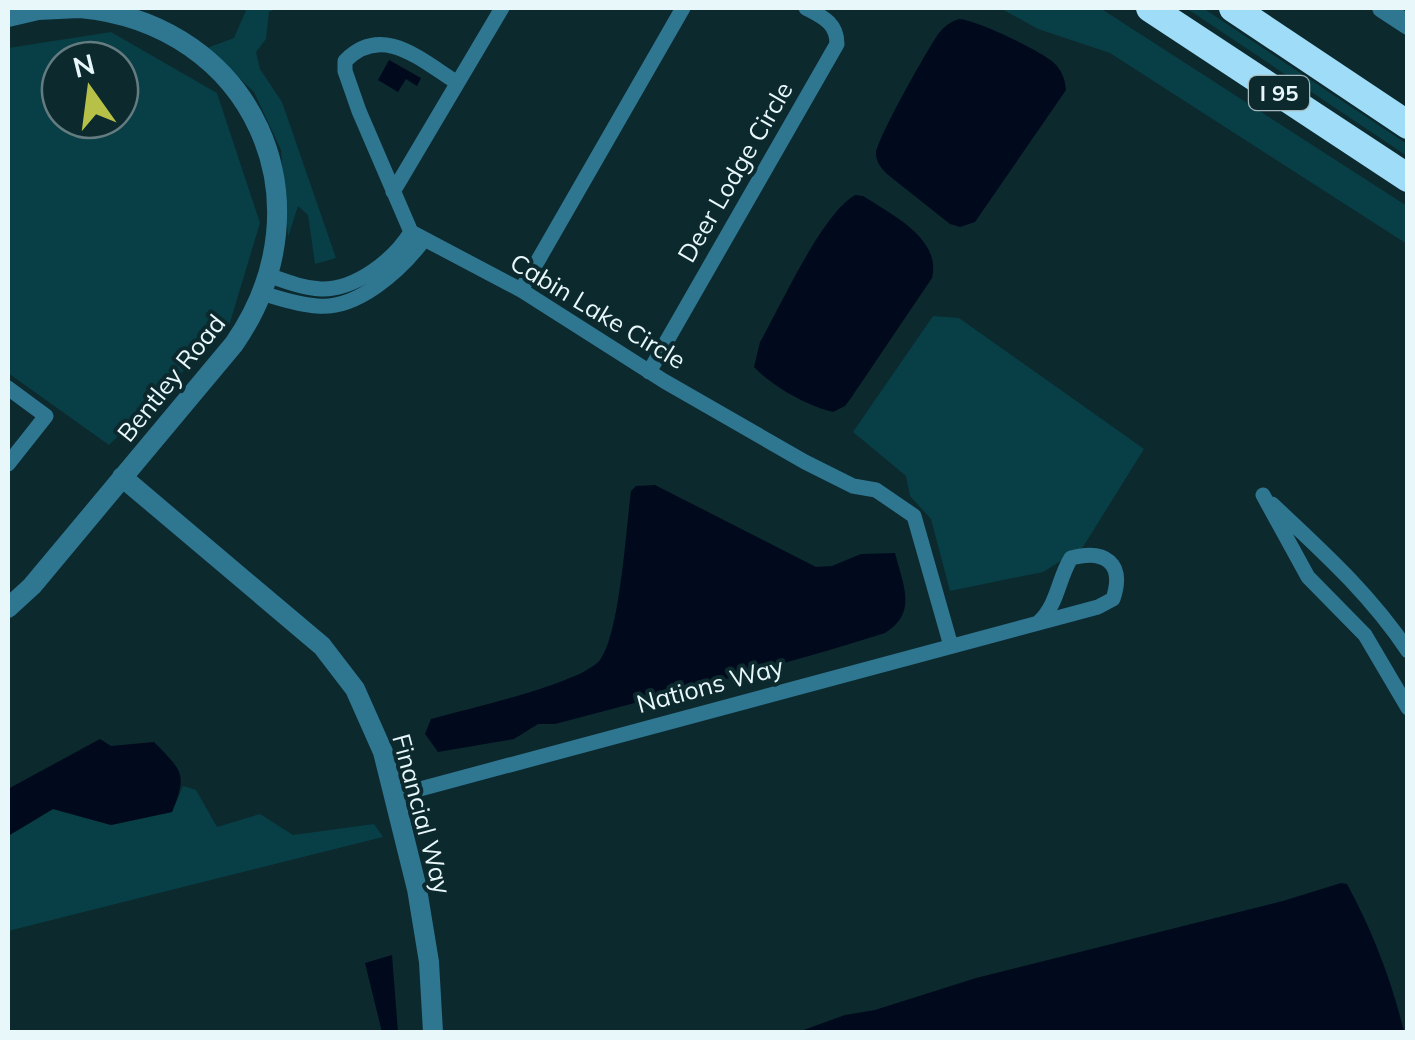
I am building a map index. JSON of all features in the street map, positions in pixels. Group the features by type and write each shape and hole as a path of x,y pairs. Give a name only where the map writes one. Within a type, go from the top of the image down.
{"highway":[{"name":"I 95","path":"1233,8 1408,124"},
{"name":"I 95","path":"1155,11 1408,178"}],"street":[{"name":"Bentley Road","path":"8,17 38,10 79,8 128,15 150,22 202,54 247,106 266,141 277,224 264,284 250,321 234,344 32,586 9,604"},
{"path":"392,192 502,8"},
{"path":"521,290 682,8"},
{"name":"Deer Lodge Circle","path":"649,372 838,44 831,22 806,8"},
{"path":"1382,8 1408,25"},
{"path":"264,284 334,288 382,264 417,237 392,192 344,71 345,61 354,52 381,42 398,45 456,82"},
{"name":"Cabin Lake Circle","path":"417,237 521,290 649,372 805,462 854,486 876,490 914,516 951,646"},
{"path":"8,388 46,416 8,464"},
{"name":"Financial Way","path":"122,477 322,646 355,690 372,721 424,920 433,1032"},
{"path":"1408,651 1382,611 1263,495 1314,582 1365,635 1408,708"},
{"name":"Nations Way","path":"394,796 1098,607 1113,599 1118,582 1113,566 1104,556 1089,553 1071,558 1049,612 1039,622"},
{"path":"1314,582 1333,562"}],"shaded area":[{"path":"247,8 277,8 269,12 266,39 256,52 260,69 282,102 336,258 315,264 308,215 298,206 288,237 281,150 254,92 207,48 234,38"},
{"path":"1000,8 1100,8 1407,206 1407,244 1110,53 1038,29"},
{"path":"1186,8 1203,8 1407,144 1407,156"},
{"path":"959,19 1022,43 1053,62 1061,71 1066,90 975,222 960,227 950,224 887,174 876,153 893,113 933,42 946,26"},
{"path":"111,32 125,40 60,40"},
{"path":"40,43 40,140 140,140 140,49 217,93 260,223 229,326 109,445 8,373 8,48"},
{"path":"389,60 421,78 417,86 406,79 398,92 378,80"},
{"path":"855,195 863,196 912,229 929,251 932,278 851,398 833,412 791,395 754,367 760,342 803,262 829,221"},
{"path":"933,316 959,318 1144,449 1083,547 1043,572 950,591 931,519 910,496 906,476 853,432"},
{"path":"655,485 816,567 832,566 861,554 895,553 904,587 902,617 885,633 803,658 555,724 538,724 514,739 438,752 425,734 431,719 547,687 589,669 600,660 613,628 631,491 636,486"},
{"path":"100,739 111,746 154,742 180,773 180,789 172,812 111,825 53,809 8,836 8,789"},
{"path":"183,786 196,790 217,827 260,814 293,835 374,824 383,837 8,931 8,836 53,809 111,825 172,812"},
{"path":"1347,884 1373,938 1404,1032 798,1032 976,978"},
{"path":"392,955 398,1032 382,1032 365,963"}]}
